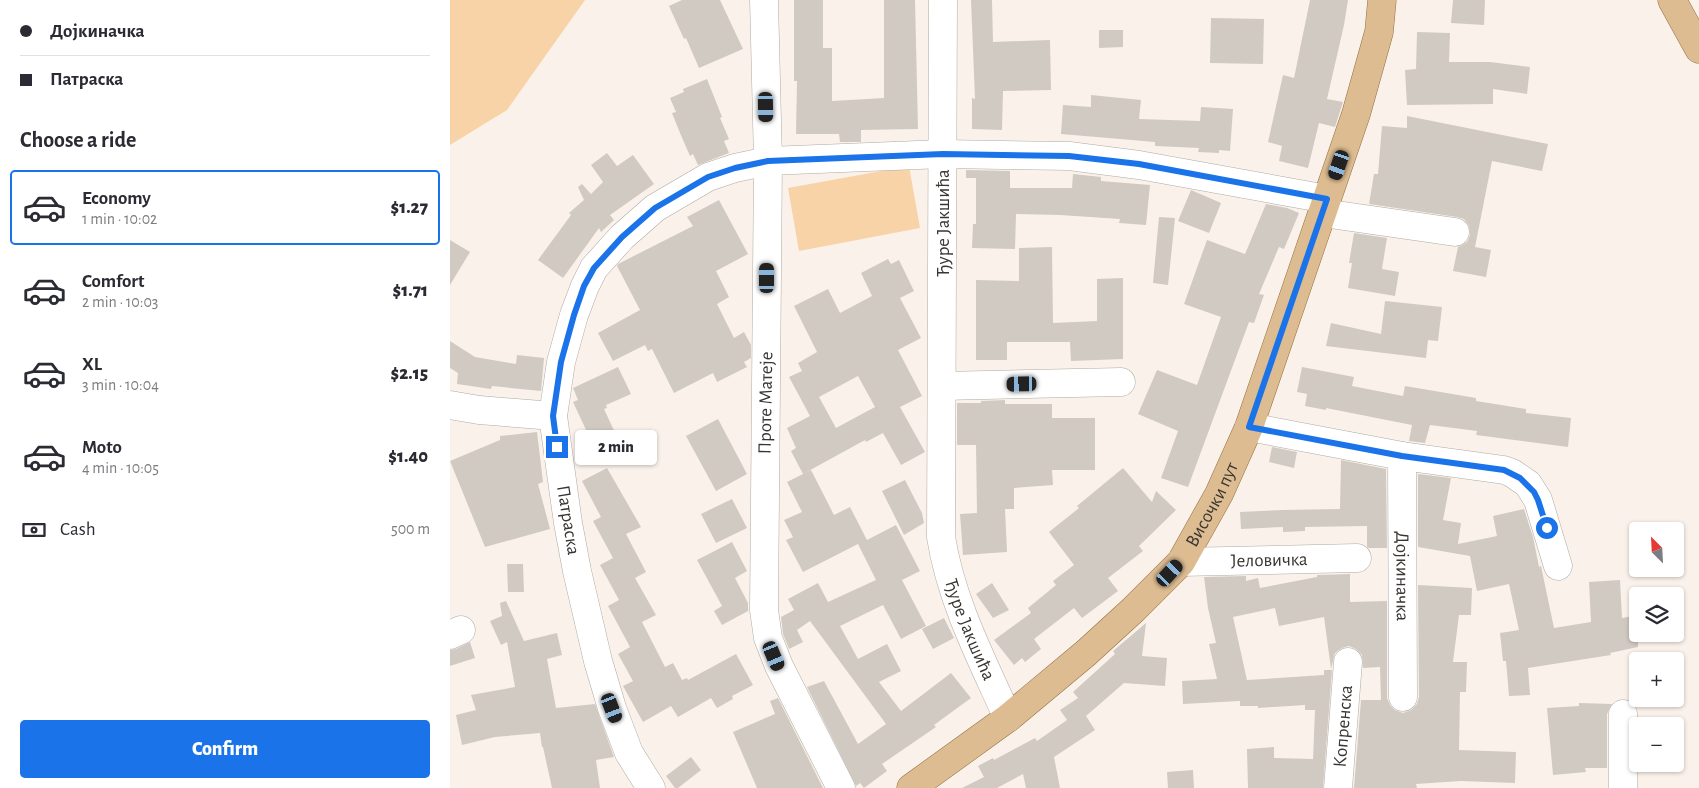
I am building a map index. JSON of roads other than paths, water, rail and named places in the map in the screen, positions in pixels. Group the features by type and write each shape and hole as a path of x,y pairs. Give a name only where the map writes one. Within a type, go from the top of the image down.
{"main road":[{"name":"Височки пут","path":"911,788 1008,718 1086,653 1181,562 1219,494 1249,427 1369,72 1379,32 1382,0"},
{"path":"1672,0 1699,49"}],"street":[{"name":"Проте Матеје","path":"764,0 768,161 765,626 770,646 779,666 841,788"},
{"name":"Ђуре Јакшића","path":"943,0 941,538 943,554 955,598 1008,718"},
{"name":"Патраска","path":"651,788 630,753 612,708 598,661 577,571 568,522 553,416 561,362 584,286 594,268 622,237 655,208 708,177 735,168 768,161 943,154 1069,156 1139,164 1325,206 1454,232"},
{"path":"942,386 1121,382"},
{"path":"450,405 478,410 553,416"},
{"path":"1249,427 1402,456 1504,470 1520,478 1534,492 1558,566"},
{"name":"Дојкиначка","path":"1402,456 1403,697"},
{"name":"Јеловичка","path":"1181,562 1357,558"},
{"name":"Копренска","path":"1338,788 1348,662"},
{"path":"1622,714 1623,788"}]}
